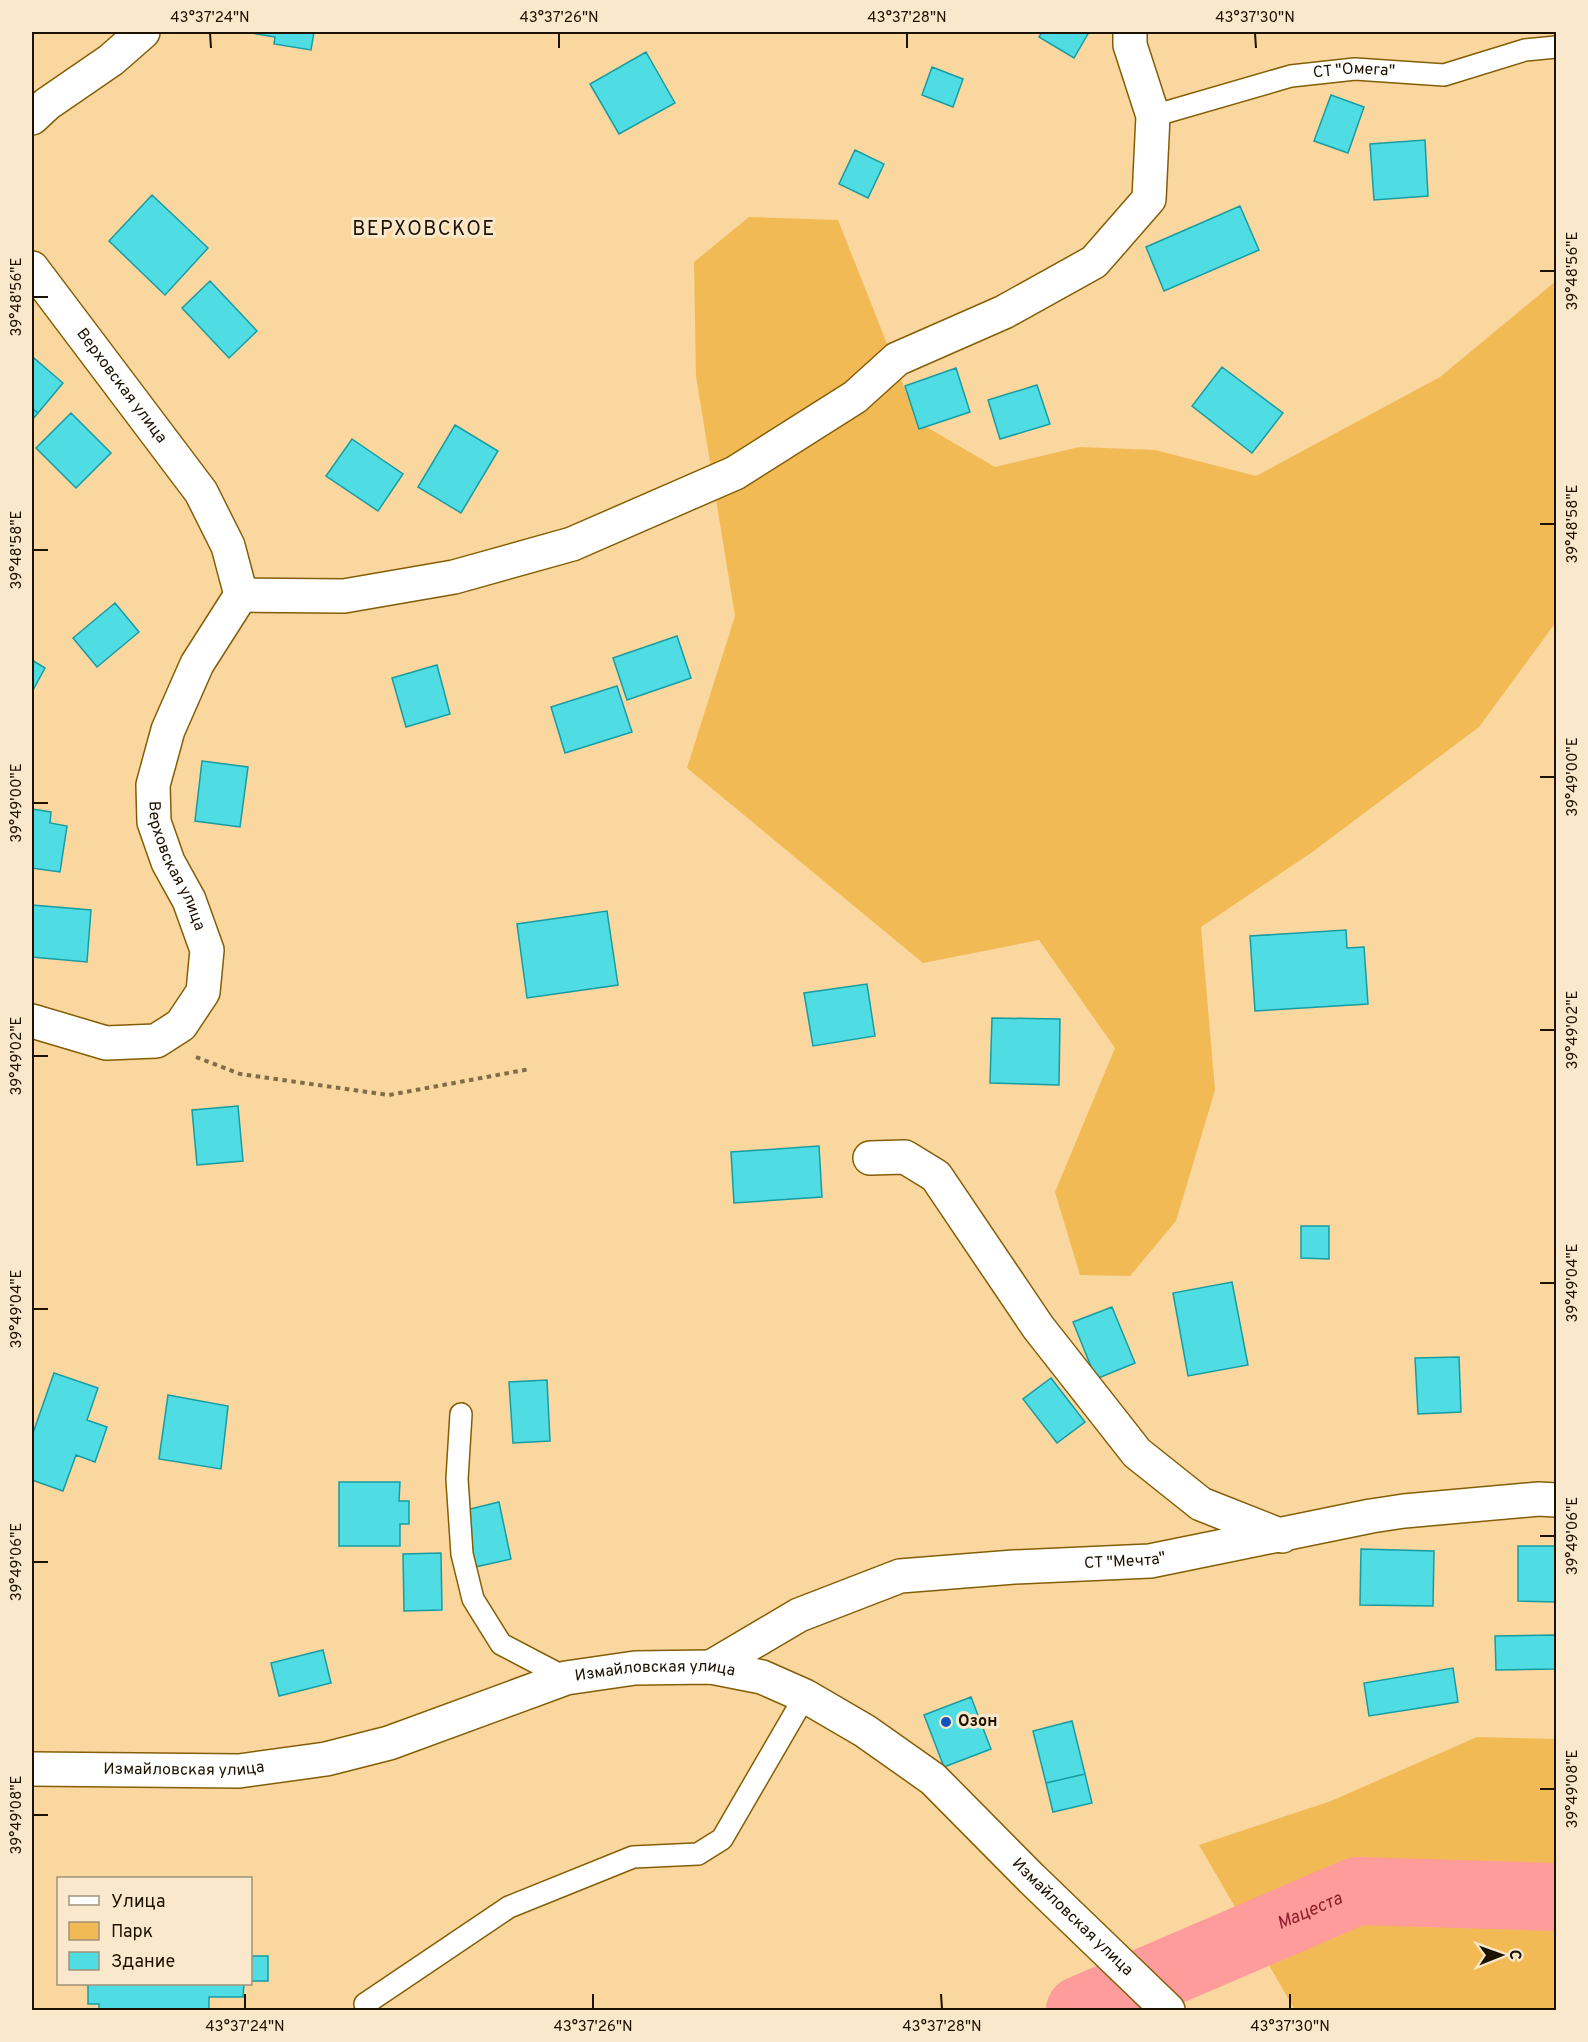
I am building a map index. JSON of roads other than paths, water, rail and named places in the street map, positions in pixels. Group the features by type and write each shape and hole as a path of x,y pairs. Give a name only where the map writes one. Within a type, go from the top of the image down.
{"street":[{"path":"32,118 47,104 111,60 142,32"},
{"path":"241,595 344,596 454,577 572,544 735,473 855,397 897,359 1004,312 1094,262 1149,199 1153,116 1130,45 1130,32"},
{"name":"Верховская улица","path":"32,268 201,492 228,546 241,595 197,664 168,730 153,785 154,822 168,862 189,900 207,951 203,992 181,1025 156,1041 106,1043 32,1021"},
{"path":"870,1158 905,1157 936,1176 1038,1327 1137,1453 1201,1504 1282,1536"},
{"name":"СТ \"Мечта\"","path":"711,1667 799,1615 900,1576 1014,1567 1150,1561 1282,1536 1371,1516 1551,1498"},
{"name":"Измайловская улица","path":"32,1769 239,1771 326,1759 389,1743 566,1678 635,1668 711,1667 762,1677 805,1696 865,1731 933,1779 1031,1878 1168,2010"}],"lane":[{"name":"СТ \"Омега\"","path":"1153,116 1291,76 1355,69 1443,75 1525,50 1557,46"},
{"path":"461,1414 457,1479 462,1554 473,1599 501,1644 566,1678"},
{"path":"365,2004 509,1907 633,1857 698,1854 722,1839 805,1696"}],"waterway":[{"name":"Мацеста","path":"1080,2010 1357,1891 1556,1897"}],"place":[{"name":"Озон","path":"946,1722"}],"district":[{"name":"ВЕРХОВСКОЕ","path":"424,230"}]}
